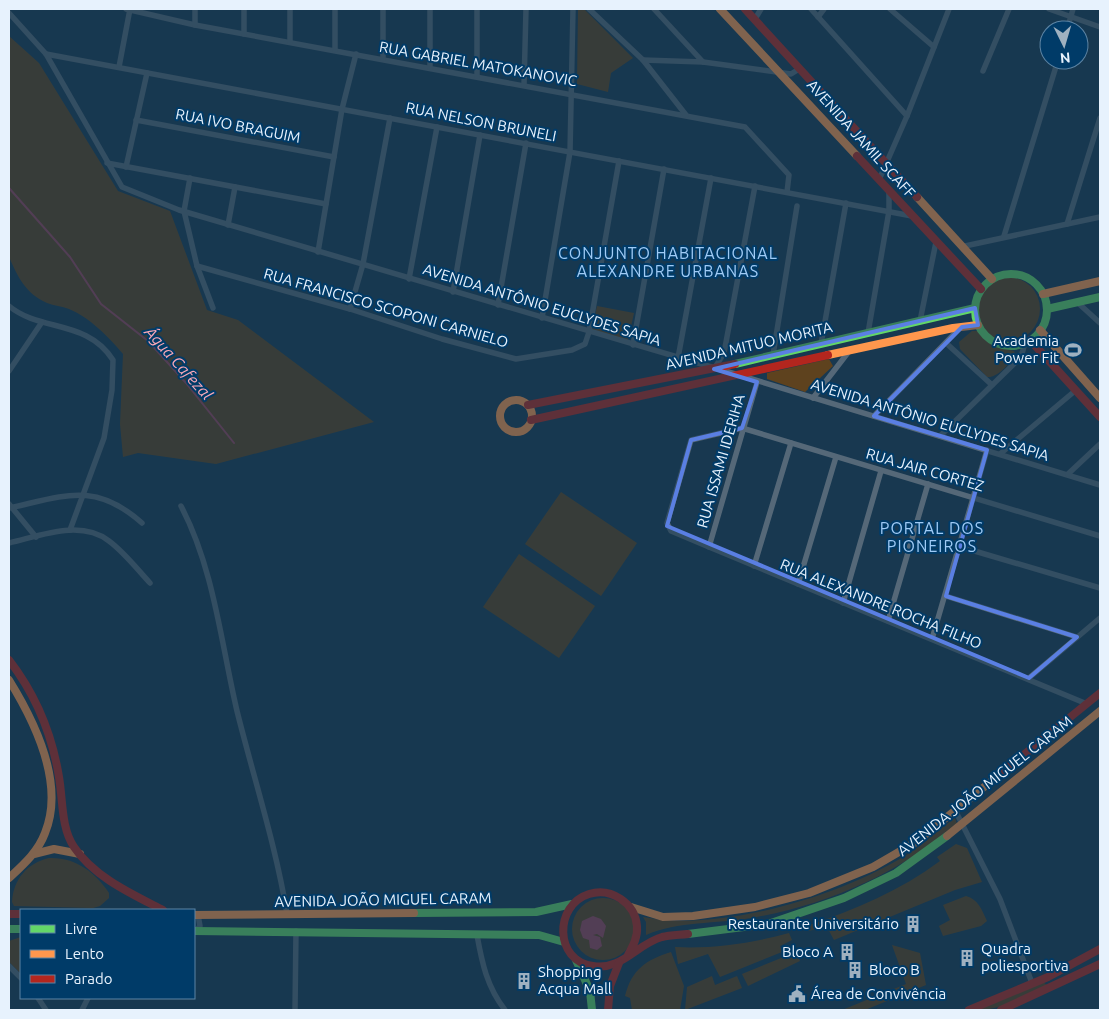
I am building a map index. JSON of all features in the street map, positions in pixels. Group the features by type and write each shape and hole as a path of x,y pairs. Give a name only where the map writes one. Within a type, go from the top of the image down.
{"street":[{"name":"RUA GABRIEL MATOKANOVIC","path":"126,9 195,25 686,114 745,127 789,175 787,192"},
{"path":"119,67 130,9"},
{"path":"195,9 195,25"},
{"path":"244,9 244,34"},
{"path":"290,9 290,42"},
{"path":"334,50 335,9"},
{"path":"383,9 383,59"},
{"path":"430,9 430,68"},
{"path":"476,9 476,76"},
{"path":"524,85 526,9"},
{"path":"542,318 570,152 573,9"},
{"path":"589,9 642,60 686,114"},
{"path":"654,9 703,62"},
{"name":"AVENIDA JAMIL SCAFF","path":"720,9 981,289"},
{"name":"AVENIDA JAMIL SCAFF","path":"745,9 964,246 992,279"},
{"path":"755,19 761,9"},
{"path":"811,9 908,116"},
{"path":"818,17 824,9"},
{"path":"890,9 934,47"},
{"path":"879,180 908,116 949,9"},
{"path":"983,71 1009,9"},
{"path":"1049,9 1100,27"},
{"path":"1070,20 1073,9"},
{"path":"9,13 46,54 107,163 326,204"},
{"name":"RUA NELSON BRUNELI","path":"46,54 912,216"},
{"path":"318,252 342,109 356,54"},
{"path":"642,60 703,62 791,74 799,69"},
{"path":"1004,236 1055,70"},
{"path":"126,167 147,73"},
{"path":"350,309 364,264 390,118"},
{"path":"1067,224 1100,118"},
{"name":"RUA IVO BRAGUIM","path":"136,120 334,157"},
{"path":"409,279 437,127"},
{"path":"453,292 480,135"},
{"path":"498,305 526,144"},
{"path":"589,332 618,161"},
{"name":"AVENIDA ANTÔNIO EUCLYDES SAPIA","path":"107,163 122,187 184,211 742,376 1100,485"},
{"path":"633,345 664,169"},
{"path":"190,178 184,211 198,266 213,308"},
{"path":"678,358 711,178"},
{"path":"714,369 724,353 755,186"},
{"path":"228,225 235,187"},
{"path":"868,333 889,211 889,191"},
{"path":"821,344 846,203"},
{"path":"773,355 797,206"},
{"path":"964,246 1100,217"},
{"path":"920,321 936,242"},
{"name":"RUA FRANCISCO SCOPONI CARNIELO","path":"198,266 350,309 442,339 516,359 581,347 585,344 589,332"},
{"path":"940,436 1021,357 1028,342 1040,330 1047,309 1043,294 1036,284 1026,278 1015,274 992,279 981,289 975,308 978,325 985,335 995,342 1007,345 1028,342"},
{"path":"1043,294 1100,281"},
{"path":"1047,309 1100,297"},
{"path":"1077,302 1100,323"},
{"path":"9,306 23,316 64,326 88,337 106,351 114,363 104,438 70,530"},
{"name":"AVENIDA MITUO MORITA","path":"528,405 714,369 975,308"},
{"path":"9,371 42,322"},
{"name":"AVENIDA MITUO MORITA","path":"531,420 742,376 850,350 978,325"},
{"path":"874,416 962,327"},
{"path":"1040,330 1100,398"},
{"path":"1028,342 1100,417"},
{"path":"946,343 992,384"},
{"path":"813,398 850,350"},
{"name":"RUA ISSAMI IDERIHA","path":"709,547 742,428 757,382"},
{"path":"1000,454 1076,390"},
{"path":"512,401 521,401 528,405 531,412 531,420 527,427 512,431 506,428 500,418 504,405 512,401"},
{"name":"RUA JAIR CORTEZ","path":"742,428 1100,536"},
{"name":"RUA ALEXANDRE ROCHA FILHO","path":"742,428 691,440 667,526 671,531 1088,704"},
{"path":"754,566 791,443"},
{"path":"1068,474 1100,444"},
{"path":"932,639 961,547 987,450"},
{"path":"798,584 836,456"},
{"path":"843,603 881,471"},
{"path":"888,621 928,484"},
{"path":"10,507 83,494 103,498 119,506 142,523"},
{"path":"181,506 196,539 211,590 238,712 278,869 287,914"},
{"path":"10,507 36,537"},
{"path":"9,543 70,530 88,532 105,538 150,583"},
{"path":"961,547 1100,588"},
{"path":"946,596 1077,637"},
{"path":"1029,678 1100,618"},
{"path":"9,660 27,686 46,727 58,770 70,838 80,854 112,881 161,909"},
{"path":"9,680 28,712 36,734 50,791 48,826 42,840 32,855 9,878"},
{"name":"AVENIDA JOÃO MIGUEL CARAM","path":"630,907 662,917 693,916 755,907 810,893 873,866 916,842 1100,693"},
{"name":"AVENIDA JOÃO MIGUEL CARAM","path":"628,955 661,937 768,924 844,898 896,873 932,849 1100,712"},
{"path":"955,810 1000,899 1032,984"},
{"path":"32,855 54,849 80,854"},
{"path":"576,960 588,966 600,968 619,963 628,955 633,948 638,932 635,915 630,907 613,894 602,892 586,895 572,904 565,914 562,926 564,942 576,960 590,991 592,1010"},
{"name":"AVENIDA JOÃO MIGUEL CARAM","path":"196,915 536,912 572,904"},
{"path":"195,931 200,926 196,915"},
{"name":"AVENIDA JOÃO MIGUEL CARAM","path":"195,931 539,935 564,942"},
{"path":"295,1010 296,931"},
{"path":"478,934 482,965 494,995 505,1010"},
{"path":"969,1010 1032,984 1100,949"},
{"path":"608,1010 610,986 619,963"},
{"path":"1001,1010 1100,964"},
{"path":"9,966 20,977"},
{"path":"39,999 46,1010"}],"highlighted area":[{"path":"975,308 978,325 962,327 874,416 987,450 946,596 1077,637 1029,678 667,526 691,440 742,428 757,382 714,369"}],"shaded area":[{"path":"578,9 584,9 633,58 611,73 608,92 577,84"},
{"path":"9,36 39,63 118,191 170,211 207,310 238,320 374,422 216,464 138,453 123,457 120,424 123,354 105,334 84,317 69,309 47,303 33,294 19,278 9,257"},
{"path":"1008,277 1026,282 1031,286 1035,291 1040,309 1035,327 1031,332 1026,336 1008,341 990,336 985,332 981,327 976,309 981,291 985,286 990,282"},
{"path":"597,306 634,313 628,340 592,331"},
{"path":"972,331 978,331 993,345 1014,351 1016,357 999,373 987,377 960,349 959,342"},
{"path":"829,359 833,366 805,392 767,379 767,373"},
{"path":"561,492 637,543 601,596 525,544"},
{"path":"519,554 595,606 559,658 483,607"},
{"path":"955,818 957,824 911,858 860,885 834,896 807,905 751,918 671,927 646,935 646,922 643,917 673,921 734,916 798,902 829,892 859,880 913,851"},
{"path":"956,844 967,848 982,882 955,890 834,940 827,927 808,931 809,925 860,906 910,881 940,861 937,857"},
{"path":"49,858 67,860 84,867 103,885 109,893 109,898 100,906 93,908 14,906 12,902 13,894 18,880 28,868 41,860"},
{"path":"966,896 977,902 987,921 981,926 943,936 939,926 950,920 943,905"},
{"path":"597,898 609,898 625,907 632,917 634,929 632,941 625,951 609,960 597,960 586,955 577,946 572,935 572,923 577,912 586,903"},
{"path":"593,916 601,919 606,926 603,938 597,934 593,935 600,937 602,946 597,950 590,948 589,940 583,938 580,930 582,921"},
{"path":"789,933 792,940 780,946 782,952 720,977 708,954 678,964 675,947 733,944"},
{"path":"20,937 20,973 9,962 9,941"},
{"path":"892,945 920,953 926,985 865,1010 842,1010 906,984"},
{"path":"671,952 684,986 680,1010 632,1010 630,998 625,996 636,972 654,958"},
{"path":"796,952 800,961 748,986 742,974"},
{"path":"712,976 715,985 737,976 742,988 685,1010 687,987"},
{"path":"1043,982 1047,985 1013,1002 996,1008 977,1010"}],"waterway":[{"name":"Água Cafezal","path":"9,188 70,257 101,304 148,341 186,383 234,443"}],"traffic: fast":[{"path":"1011,274 1031,280 1041,290 1047,310 1041,330 1031,340 1011,346 991,340 981,330 975,310 981,290 991,280 1011,274"},
{"path":"1047,309 1100,297"},
{"path":"735,364 975,308"},
{"path":"688,934 768,924 844,898 896,873 947,836"},
{"path":"414,913 536,912 572,904"},
{"path":"9,929 20,929"},
{"path":"195,931 539,935 564,942"},
{"path":"576,960 590,991 592,1010"}],"traffic: slow":[{"path":"720,9 857,156"},
{"path":"917,197 992,279"},
{"path":"1043,294 1100,281"},
{"path":"828,355 953,328 978,325"},
{"path":"1040,330 1100,398"},
{"path":"516,400 527,405 532,416 527,427 516,432 505,427 500,416 505,405 516,400"},
{"path":"9,680 37,734 49,774 51,794 50,814 42,840 30,858 9,878"},
{"path":"947,836 1100,711"},
{"path":"631,907 663,917 693,916 755,907 809,893 873,867 916,842 994,779"},
{"path":"34,854 54,849 80,854"},
{"path":"195,915 414,913"}],"traffic: jam":[{"path":"745,9 917,197"},
{"path":"857,156 981,289"},
{"path":"1030,340 1100,417"},
{"path":"531,420 828,355"},
{"path":"528,405 735,364"},
{"path":"9,660 35,701 47,730 56,761 65,823 74,847 82,858 114,884 161,909"},
{"path":"994,779 1100,693"},
{"path":"628,955 635,941 637,926 632,910 627,904 613,895 597,892 578,900 569,909 563,932 565,944 571,954 580,962 593,966 612,965 653,940 672,935 688,934"},
{"path":"9,914 20,914"},
{"path":"969,1010 1048,977 1100,949"},
{"path":"608,1010 610,986 619,963"},
{"path":"1001,1010 1100,964"}],"place":[{"name":"Academia Power Fit","path":"1073,350"},
{"name":"Restaurante Universitário","path":"913,924"},
{"name":"Bloco A","path":"847,952"},
{"name":"Quadra poliesportiva","path":"967,958"},
{"name":"Bloco B","path":"855,970"},
{"name":"Shopping Acqua Mall","path":"524,981"},
{"name":"Área de Convivência","path":"797,994"}],"district":[{"name":"CONJUNTO HABITACIONAL ALEXANDRE URBANAS","path":"668,262"},
{"name":"PORTAL DOS PIONEIROS","path":"932,537"}]}
